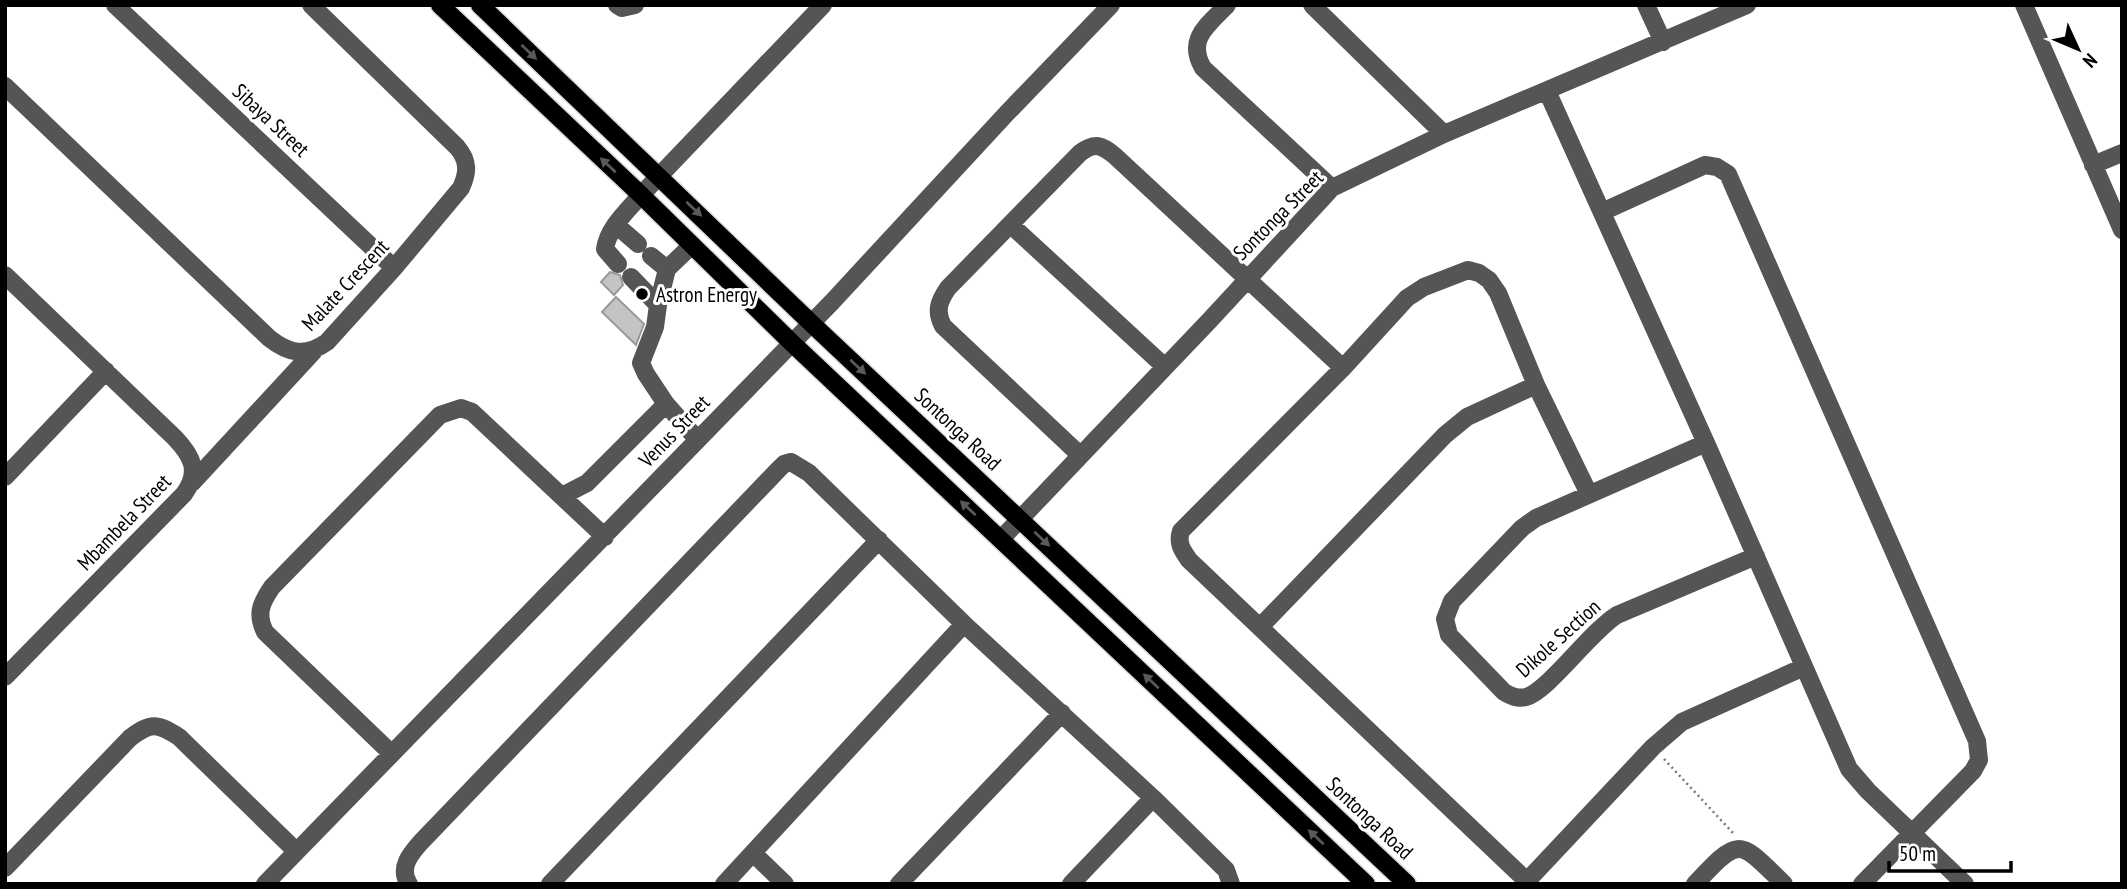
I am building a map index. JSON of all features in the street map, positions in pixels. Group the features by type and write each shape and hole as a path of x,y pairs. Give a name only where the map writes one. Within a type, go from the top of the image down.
{"main road":[{"path":"440,5 792,343 1366,884"},
{"name":"Sontonga Road","path":"480,5 811,323 1407,884"}],"street":[{"name":"Sibaya Street","path":"116,5 394,268"},
{"name":"Malate Crescent","path":"5,86 269,338 283,348 296,352 314,351 327,342 394,268 461,188 467,166 453,142 311,5"},
{"path":"617,5 622,8 635,5"},
{"path":"657,304 605,250 610,234 640,195 823,5"},
{"name":"Venus Street","path":"265,884 792,343 1111,5"},
{"path":"1227,5 1203,31 1196,45 1196,56 1203,68 1332,188"},
{"path":"1312,5 1444,134"},
{"path":"1646,5 1663,41"},
{"name":"Sontonga Street","path":"1001,539 1332,188 1444,134 1747,5"},
{"path":"2024,5 2122,230"},
{"path":"1547,92 1706,443 1849,769 1868,791 1965,884"},
{"path":"1080,455 943,326 939,318 940,299 1089,146 1105,148 1115,156 1343,368"},
{"path":"2093,165 2122,153"},
{"path":"1602,212 1705,165 1722,170 1732,181 1978,741 1980,754 1977,766 1862,884"},
{"path":"616,225 667,269"},
{"path":"1012,225 1164,366"},
{"path":"692,245 667,269 657,304 654,327 642,363 646,374 666,404 697,439"},
{"path":"1589,494 1536,385 1498,293 1489,280 1468,270 1424,287 1407,298 1343,368 1181,531 1179,538 1181,548 1189,560 1528,883 1653,747 1682,722 1804,667"},
{"name":"Mbambela Street","path":"5,276 188,452 192,462 192,483 184,494 5,677"},
{"path":"192,483 314,351"},
{"path":"5,477 106,371"},
{"path":"1260,627 1445,435 1467,417 1536,385"},
{"path":"562,496 587,483 666,404"},
{"path":"391,753 265,632 259,616 261,605 272,587 440,415 461,408 472,412 605,537"},
{"name":"Dikole Section","path":"1706,443 1529,523 1452,601 1445,619 1449,635 1504,692 1513,697 1528,696 1537,691 1593,633 1617,615 1756,556"},
{"path":"409,884 405,879 405,867 410,855 421,842 784,464 791,462 809,473 964,624 1153,798 1226,870 1231,884"},
{"path":"550,884 879,540"},
{"path":"724,884 964,624"},
{"path":"899,884 1062,713"},
{"path":"5,868 130,738 148,726 158,726 179,737 296,851"},
{"path":"1071,884 1153,798"},
{"path":"1695,884 1720,856 1737,848 1751,851 1784,884"},
{"path":"754,854 785,884"}],"path":[{"path":"1653,747 1751,851"}],"building":[{"path":"610,272 620,275 623,285 614,295 601,282"},
{"path":"616,297 644,324 636,345 602,312"}],"place":[{"name":"Astron Energy","path":"642,294"}]}
